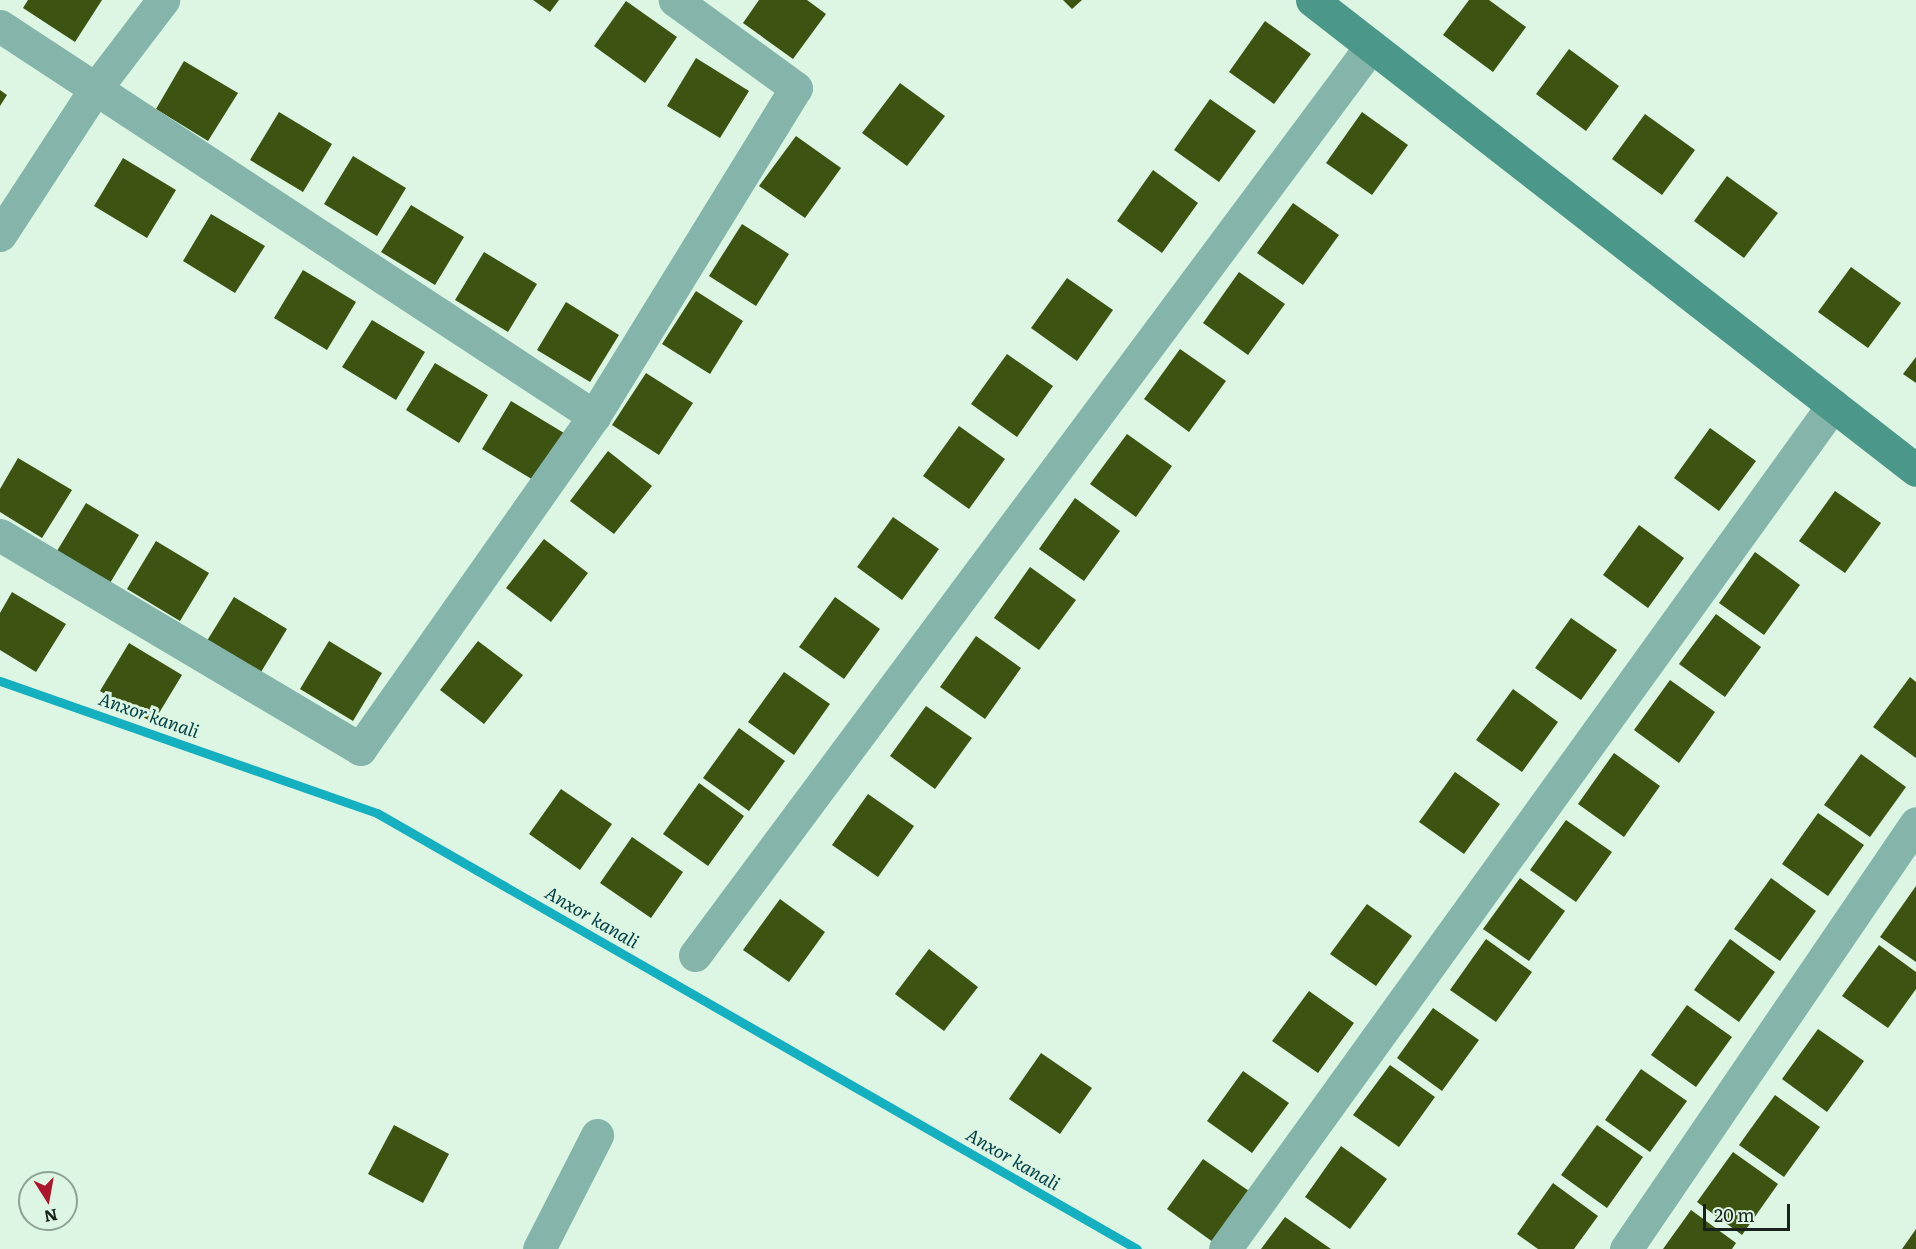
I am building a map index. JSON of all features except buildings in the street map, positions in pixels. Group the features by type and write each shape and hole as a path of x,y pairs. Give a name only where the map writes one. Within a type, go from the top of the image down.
{"street":[{"path":"0,235 96,88 163,0"},
{"path":"0,535 360,749 594,416 796,88 675,0"},
{"path":"1312,0 1916,470"},
{"path":"0,26 594,416"},
{"path":"695,955 1371,46"},
{"path":"1225,1249 1833,405"},
{"path":"1626,1249 1916,823"},
{"path":"539,1249 597,1135"}],"waterway":[{"name":"Anxor kanali","path":"0,681 377,813 1137,1249"}]}
